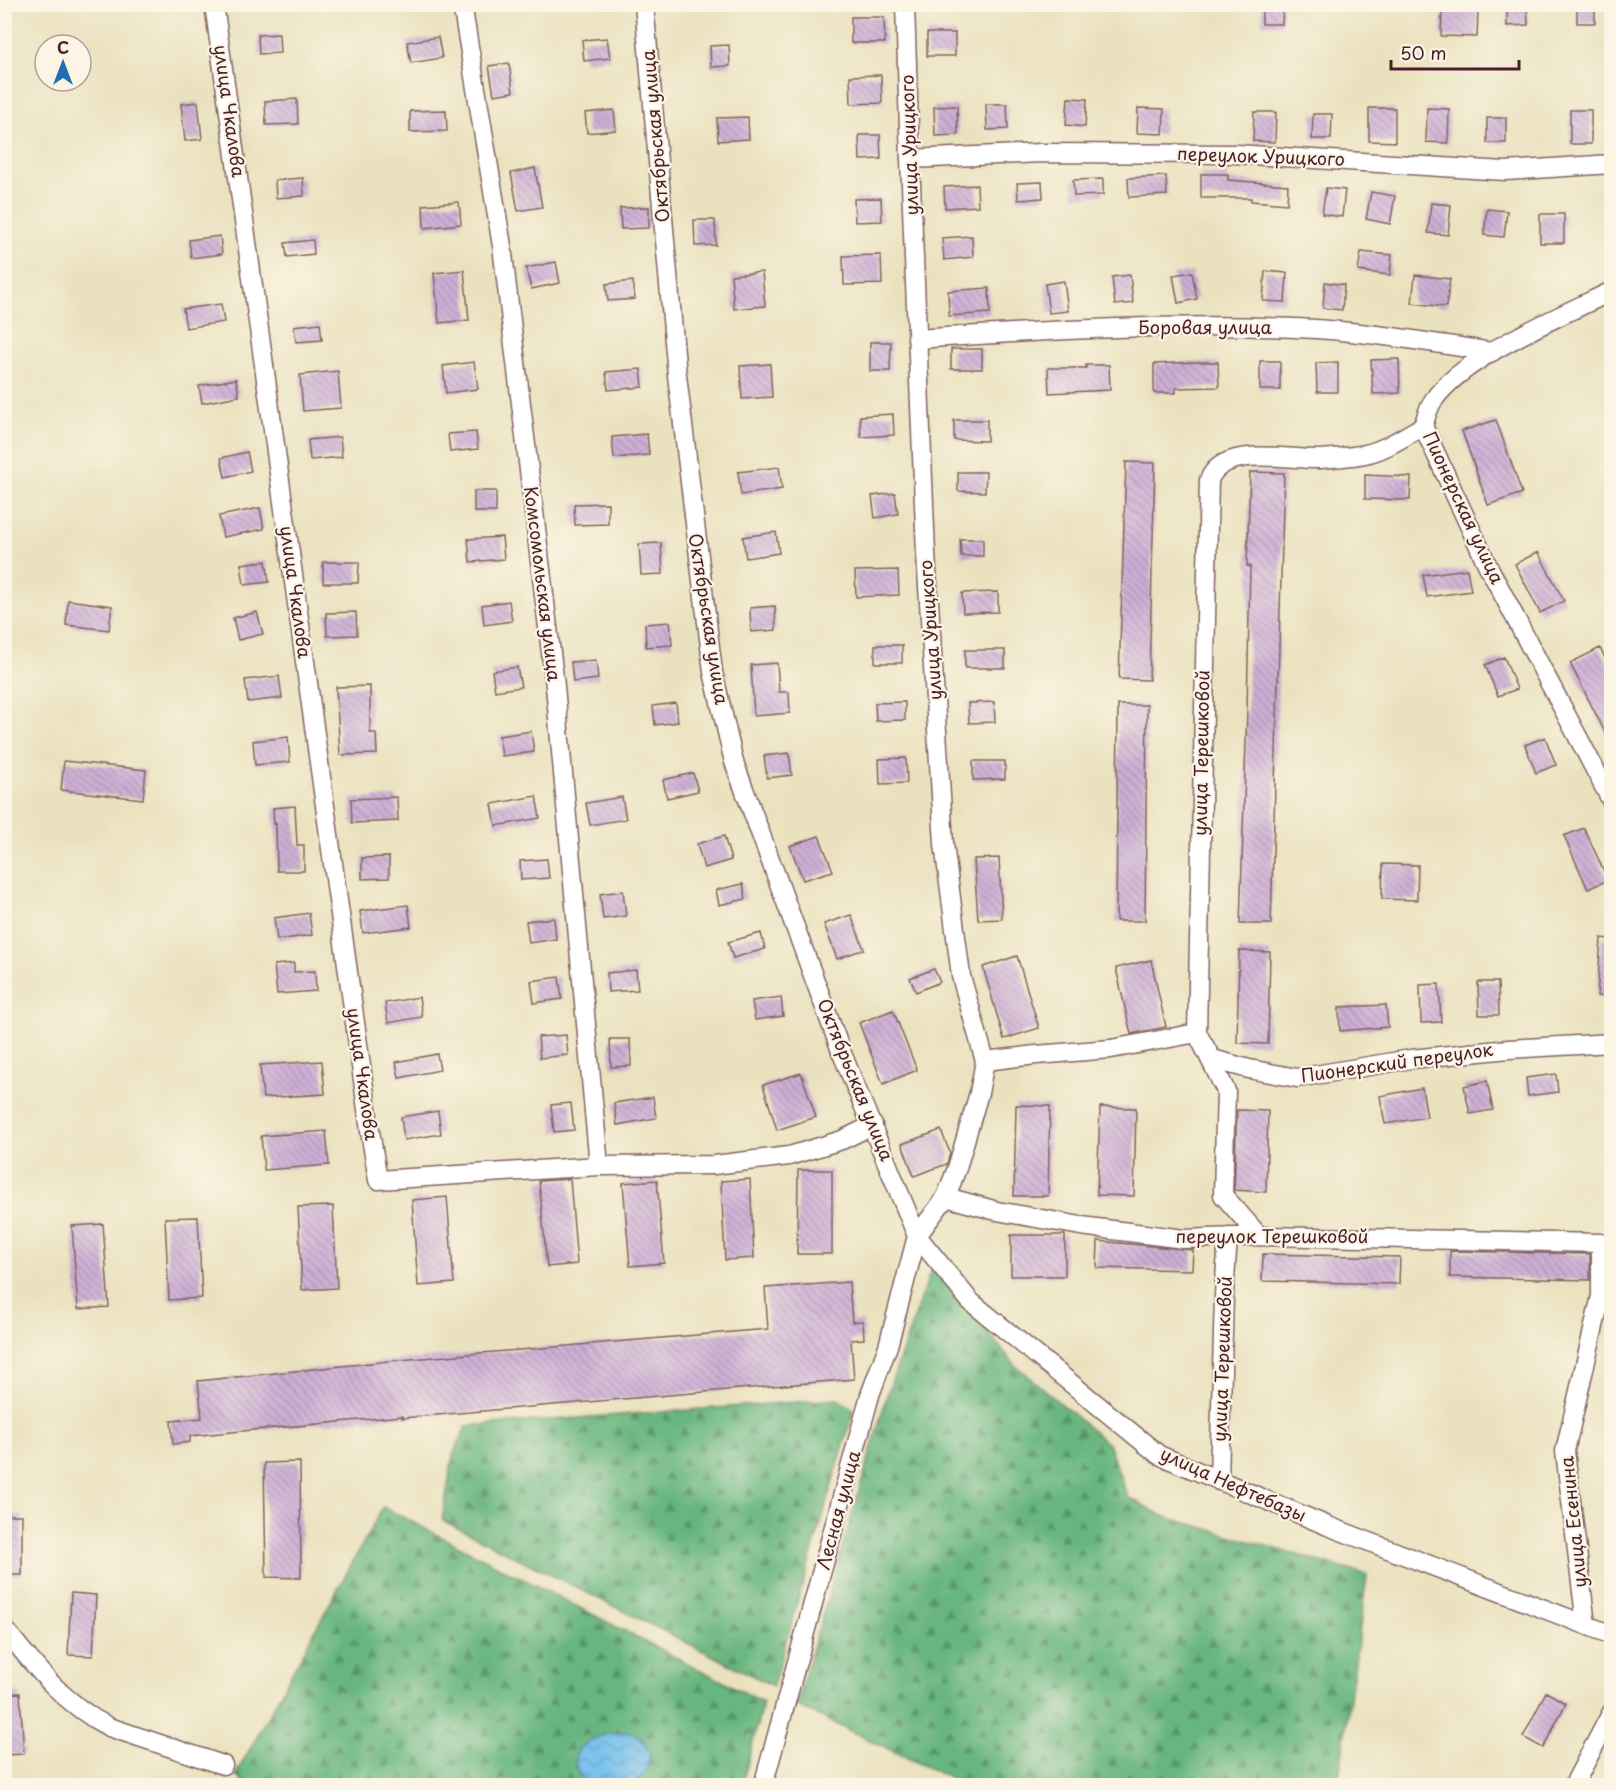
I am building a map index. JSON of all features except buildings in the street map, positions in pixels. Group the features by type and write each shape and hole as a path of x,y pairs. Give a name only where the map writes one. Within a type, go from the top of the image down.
{"street":[{"name":"улица Чкалова","path":"214,4 369,1131 378,1180 599,1166"},
{"name":"Комсомольская улица","path":"462,4 502,246 555,686 599,1166"},
{"name":"Октябрьская улица","path":"644,4 677,375 713,672 734,762 841,1051 917,1236"},
{"name":"улица Урицкого","path":"906,4 926,554 944,844 962,976 985,1061 975,1104 946,1197 917,1236"},
{"name":"переулок Урицкого","path":"910,159 1041,153 1202,153 1505,171 1611,164"},
{"name":"Пионерская улица","path":"1611,291 1492,352 1454,378 1433,401 1423,426 1487,564 1611,802"},
{"name":"Боровая улица","path":"917,339 1014,332 1182,325 1318,329 1492,352"},
{"name":"улица Терешковой","path":"1259,1236 1222,1195 1226,1090 1197,1034 1209,480 1213,470 1228,461 1251,456 1318,459 1366,454 1423,426"},
{"path":"985,1061 1111,1049 1197,1034"},
{"name":"Пионерский переулок","path":"1197,1034 1212,1059 1297,1078 1411,1059 1509,1049 1611,1043"},
{"path":"599,1166 714,1165 789,1156 842,1140 873,1125"},
{"name":"переулок Терешковой","path":"946,1197 997,1211 1081,1226 1184,1239 1259,1236 1601,1244"},
{"name":"улица Нефтебазы","path":"917,1236 970,1301 1159,1455 1328,1526 1611,1635"},
{"name":"Лесная улица","path":"763,1785 870,1395 888,1346 917,1236"},
{"name":"улица Терешковой","path":"1219,1481 1224,1295 1228,1238"},
{"name":"улица Есенина","path":"1586,1625 1565,1451 1601,1296 1601,1244"},
{"path":"4,1628 48,1680 77,1708 93,1719 109,1727 224,1765"},
{"path":"1573,1785 1611,1712"}],"green space":[{"path":"933,1265 1015,1365 1108,1444 1128,1497 1163,1516 1367,1575 1338,1785 964,1785 796,1705 889,1389"},
{"path":"838,1399 854,1410 773,1686 442,1520 453,1455 466,1426"},
{"path":"383,1507 763,1702 742,1785 250,1786 235,1776"}],"water":[{"path":"626,1732 640,1736 650,1753 647,1770 634,1785 587,1785 578,1772 575,1762 582,1746 601,1736"}]}
